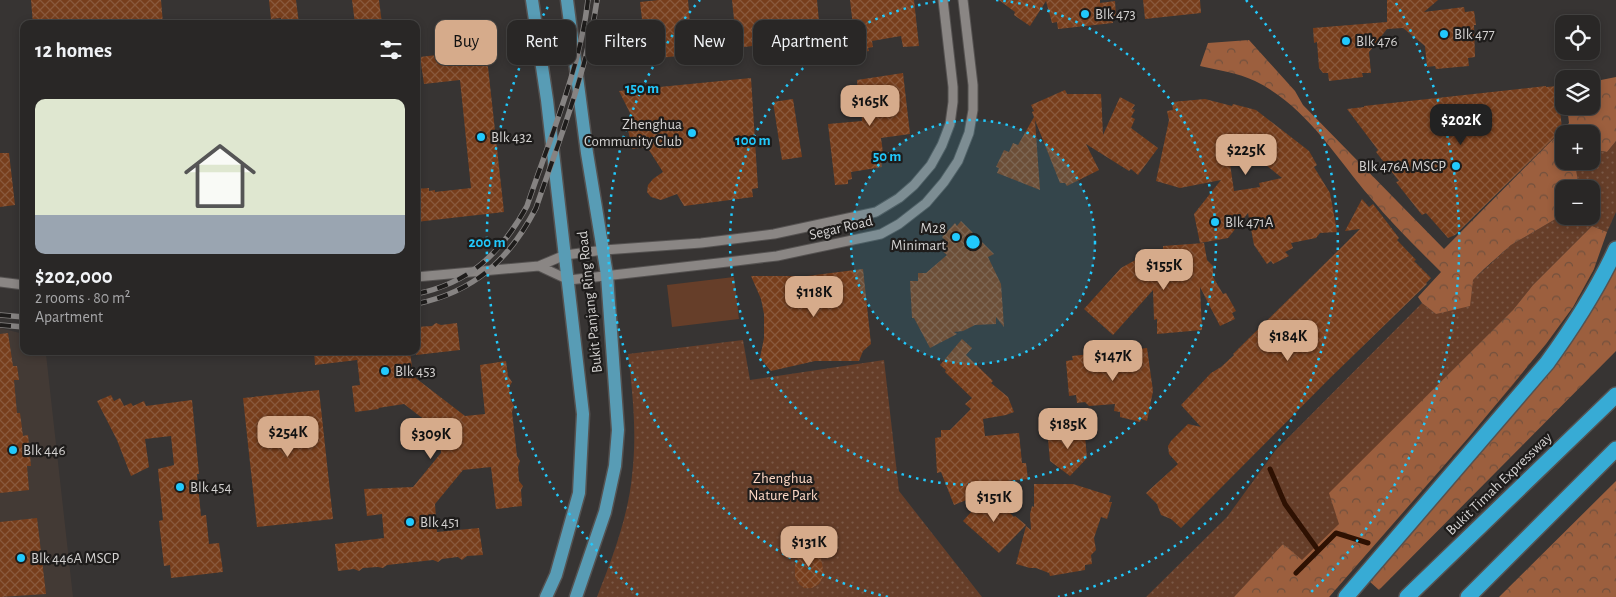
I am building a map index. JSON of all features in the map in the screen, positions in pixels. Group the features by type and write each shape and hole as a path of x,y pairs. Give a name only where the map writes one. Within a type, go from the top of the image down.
{"highway":[{"path":"1346,597 1547,363 1575,324 1601,282 1616,250"},
{"name":"Bukit Timah Expressway","path":"1407,597 1616,395"},
{"path":"1468,597 1616,449"}],"main road":[{"name":"Bukit Panjang Ring Road","path":"532,0 547,100 583,414 580,493 556,575 546,597"},
{"name":"Bukit Panjang Ring Road","path":"567,0 587,153 607,275 618,430 615,466 605,512 576,597"}],"street":[{"name":"Segar Road","path":"539,266 565,255 604,250 701,243 774,234 876,212 899,198 914,185 931,164 942,145 950,124 953,87 943,0"},
{"name":"Segar Road","path":"569,280 777,256 881,234 915,213 944,182 958,161 969,133 973,110 973,86 963,0"},
{"path":"420,277 539,266 569,280"},
{"path":"0,282 20,284"}],"shaded area":[{"path":"0,328 20,333 20,355 46,355 73,597 0,597"}],"green space":[{"path":"1249,40 1295,91 1303,105 1444,249 1555,137 1555,170 1576,170 1578,180 1555,180 1555,219 1511,245 1473,280 1470,306 1436,314 1422,303 1418,297 1441,272 1387,217 1318,133 1289,104 1273,91 1248,78 1200,66 1208,43"},
{"path":"1616,77 1616,141 1607,152 1600,151 1600,125 1567,125 1569,123 1568,115 1600,115 1600,80"},
{"path":"1616,141 1616,212 1607,232 1592,226 1533,285 1513,310 1330,493 1335,510 1594,269 1573,307 1512,386 1329,597 1292,552 1283,545 1234,597 1146,597 1227,517 1275,451 1422,303 1436,314 1511,245 1555,219 1555,225 1600,225 1600,180 1578,180 1576,170 1600,170 1600,151 1607,152"},
{"path":"1592,226 1607,232 1594,269 1573,307 1546,344 1469,437 1329,597 1234,597 1283,544 1302,560 1339,524 1329,493 1513,310 1533,285"},
{"path":"1616,264 1616,351 1379,590 1369,581 1566,348 1605,289"},
{"path":"734,277 739,319 672,327 667,285"},
{"name":"Zhenghua Nature Park","path":"743,340 750,380 884,360 899,491 982,597 597,597 614,553 623,522 632,476 634,430 628,354"},
{"path":"1616,481 1616,597 1499,597"}],"building":[{"path":"31,0 161,0 163,20 33,20"},
{"path":"269,0 296,0 298,20 271,19"},
{"path":"352,0 379,0 382,20 354,20"},
{"path":"688,0 690,20 675,20 675,56 665,57 665,20 642,20 640,2"},
{"path":"732,0 817,0 819,20 753,20 753,46 743,47 743,20 734,20"},
{"path":"850,0 914,0 919,46 903,47 901,36 872,41 873,47 868,48 869,51 866,51 866,20 852,20"},
{"name":"Blk 473","path":"999,0 1100,0 1100,3 1115,1 1116,16 1113,16 1113,23 1058,29 1057,22 1052,23 1046,1 1030,26 1014,15 1015,12"},
{"path":"1143,0 1200,0 1201,13 1145,19"},
{"path":"1387,0 1438,0 1424,12 1464,7 1465,12 1474,11 1476,25 1474,25 1475,57 1468,58 1469,66 1436,69 1435,66 1427,67 1425,46 1403,28 1387,29 1369,52 1371,73 1362,73 1363,77 1329,81 1328,73 1323,73 1319,68 1317,42 1314,43 1313,28 1387,22"},
{"name":"Blk 432","path":"435,55 435,65 488,65 504,212 420,222 420,189 429,188 429,191 435,190 435,192 471,188 460,80 424,84 420,57"},
{"path":"903,73 910,134 881,138 884,160 881,160 882,167 851,172 852,179 848,180 848,184 835,185 828,124 862,121 857,80"},
{"name":"Zhenghua Community Club","path":"751,78 758,188 752,189 753,197 684,206 677,194 661,200 651,197 647,192 648,185 663,172 647,147 632,149 626,120 633,119 619,91"},
{"name":"Blk 476A MSCP","path":"1555,86 1555,115 1561,115 1562,125 1555,125 1555,137 1455,235 1448,238 1426,213 1422,215 1396,182 1399,181 1376,152 1378,150 1347,109"},
{"path":"1065,90 1067,94 1101,94 1103,135 1120,97 1135,105 1132,109 1135,110 1131,117 1135,119 1131,128 1158,148 1138,175 1131,169 1129,171 1086,144 1099,170 1067,186 1065,183 1060,183 1035,120 1040,190 997,173 999,168 996,167 1004,150 1009,152 1013,143 1018,145 1034,117 1031,105"},
{"path":"793,99 802,157 782,160 773,102"},
{"path":"1205,99 1256,110 1309,151 1317,165 1314,167 1330,193 1337,232 1320,233 1316,238 1291,243 1293,248 1285,252 1289,256 1273,264 1271,261 1267,264 1254,245 1248,213 1228,238 1200,243 1194,214 1221,180 1180,188 1156,181 1169,120 1167,111 1173,110 1172,102","holes":["1231,139 1282,178 1259,183 1260,187 1234,191 1230,164 1234,163"]},
{"path":"0,153 9,153 15,205 0,207"},
{"path":"1362,199 1369,207 1373,204 1399,238 1397,240 1431,278 1181,528 1171,519 1161,515 1157,504 1146,493 1178,464 1169,454 1168,446 1171,441 1188,424 1201,427 1181,405 1211,373 1234,355 1360,229 1345,231"},
{"path":"961,221 994,254 988,257 1001,284 1004,327 996,317 996,324 975,325 963,331 954,332 957,334 930,348 914,318 912,318 910,281 918,281 918,273 926,273 947,255 939,248 946,241 942,237 955,223 957,226"},
{"path":"1204,243 1207,260 1213,266 1213,277 1223,294 1226,293 1236,311 1232,313 1235,319 1220,326 1200,287 1202,330 1157,334 1157,319 1154,320 1153,290 1113,335 1084,309 1121,268 1139,258 1140,261 1163,249 1163,246"},
{"path":"863,269 871,344 863,351 859,361 815,361 771,371 760,358 764,338 764,314 761,299 751,276 807,276"},
{"path":"436,323 441,325 457,323 460,350 420,355 420,327 432,326"},
{"name":"Blk 446","path":"8,333 13,366 17,366 19,380 14,380 17,413 20,413 23,436 28,435 31,466 27,466 29,490 0,493 0,334"},
{"path":"962,339 972,348 966,355 993,381 991,383 1008,397 1014,412 983,419 985,436 1019,433 1022,463 1026,463 1028,479 1006,481 1007,485 985,488 989,491 954,505 941,472 937,473 935,438 941,437 941,430 950,430 971,409 965,404 972,398 940,365"},
{"path":"1147,348 1153,391 1147,421 1141,419 1140,422 1120,417 1120,412 1114,411 1115,404 1089,406 1085,402 1077,403 1076,395 1069,396 1066,361 1073,360 1072,356"},
{"path":"314,355 410,355 413,376 465,416 485,414 480,365 506,361 508,376 512,382 509,387 511,401 514,406 512,412 517,456 520,461 518,467 519,481 523,486 521,490 522,506 496,509 491,467 463,470 435,504 437,532 479,528 483,555 467,556 462,560 458,557 442,559 438,562 433,560 387,565 383,568 363,568 359,571 354,569 338,571 335,544 384,538 382,514 367,516 364,489 413,487 441,453 439,431 404,404 355,412 352,386 360,385 357,358 357,360 315,365"},
{"path":"319,390 333,519 257,527 243,398"},
{"name":"Blk 454","path":"111,395 114,401 120,398 124,406 131,403 133,406 144,401 146,406 192,400 201,516 206,515 209,544 219,543 223,572 171,578 170,565 164,566 159,521 163,520 158,469 174,465 171,436 145,439 149,467 131,476 117,440 97,401"},
{"path":"1076,429 1085,436 1087,458 1070,476 1050,461 1048,439 1056,430"},
{"path":"1034,484 1073,484 1111,496 1109,502 1112,502 1107,519 1101,517 1094,538 1096,550 1091,555 1092,564 1085,565 1085,570 1050,576 1049,573 1036,568 1016,564 1026,526 1031,530 1030,514 1032,506 1034,507"},
{"path":"989,492 1014,517 1026,525 999,553 963,521"},
{"name":"Blk 446A MSCP","path":"37,518 46,594 0,597 0,522"},
{"path":"809,546 815,549 821,558 824,575 819,584 812,588 804,588 795,577 795,565 801,549"}],"waterway":[{"path":"1270,469 1285,504 1318,550"},
{"path":"1296,573 1336,533 1368,543"}],"railway":[{"path":"420,293 452,282 482,264 506,238 527,206 571,78 584,26 588,0"},
{"path":"420,303 437,299 455,291 488,271 514,243 525,227 536,208 571,106 586,53 597,0"},
{"path":"0,315 20,317"},
{"path":"0,325 20,327"}],"place":[{"name":"Blk 473","path":"1085,14"},
{"name":"Blk 477","path":"1444,34"},
{"name":"Blk 476","path":"1346,41"},
{"name":"Zhenghua Community Club","path":"692,133"},
{"name":"Blk 432","path":"481,137"},
{"name":"Blk 476A MSCP","path":"1456,166"},
{"name":"Blk 471A","path":"1215,222"},
{"name":"M28 Minimart","path":"956,237"},
{"name":"Blk 453","path":"385,371"},
{"name":"Blk 446","path":"13,450"},
{"name":"Blk 454","path":"180,487"},
{"name":"Blk 451","path":"410,522"},
{"name":"Blk 446A MSCP","path":"21,558"}]}
